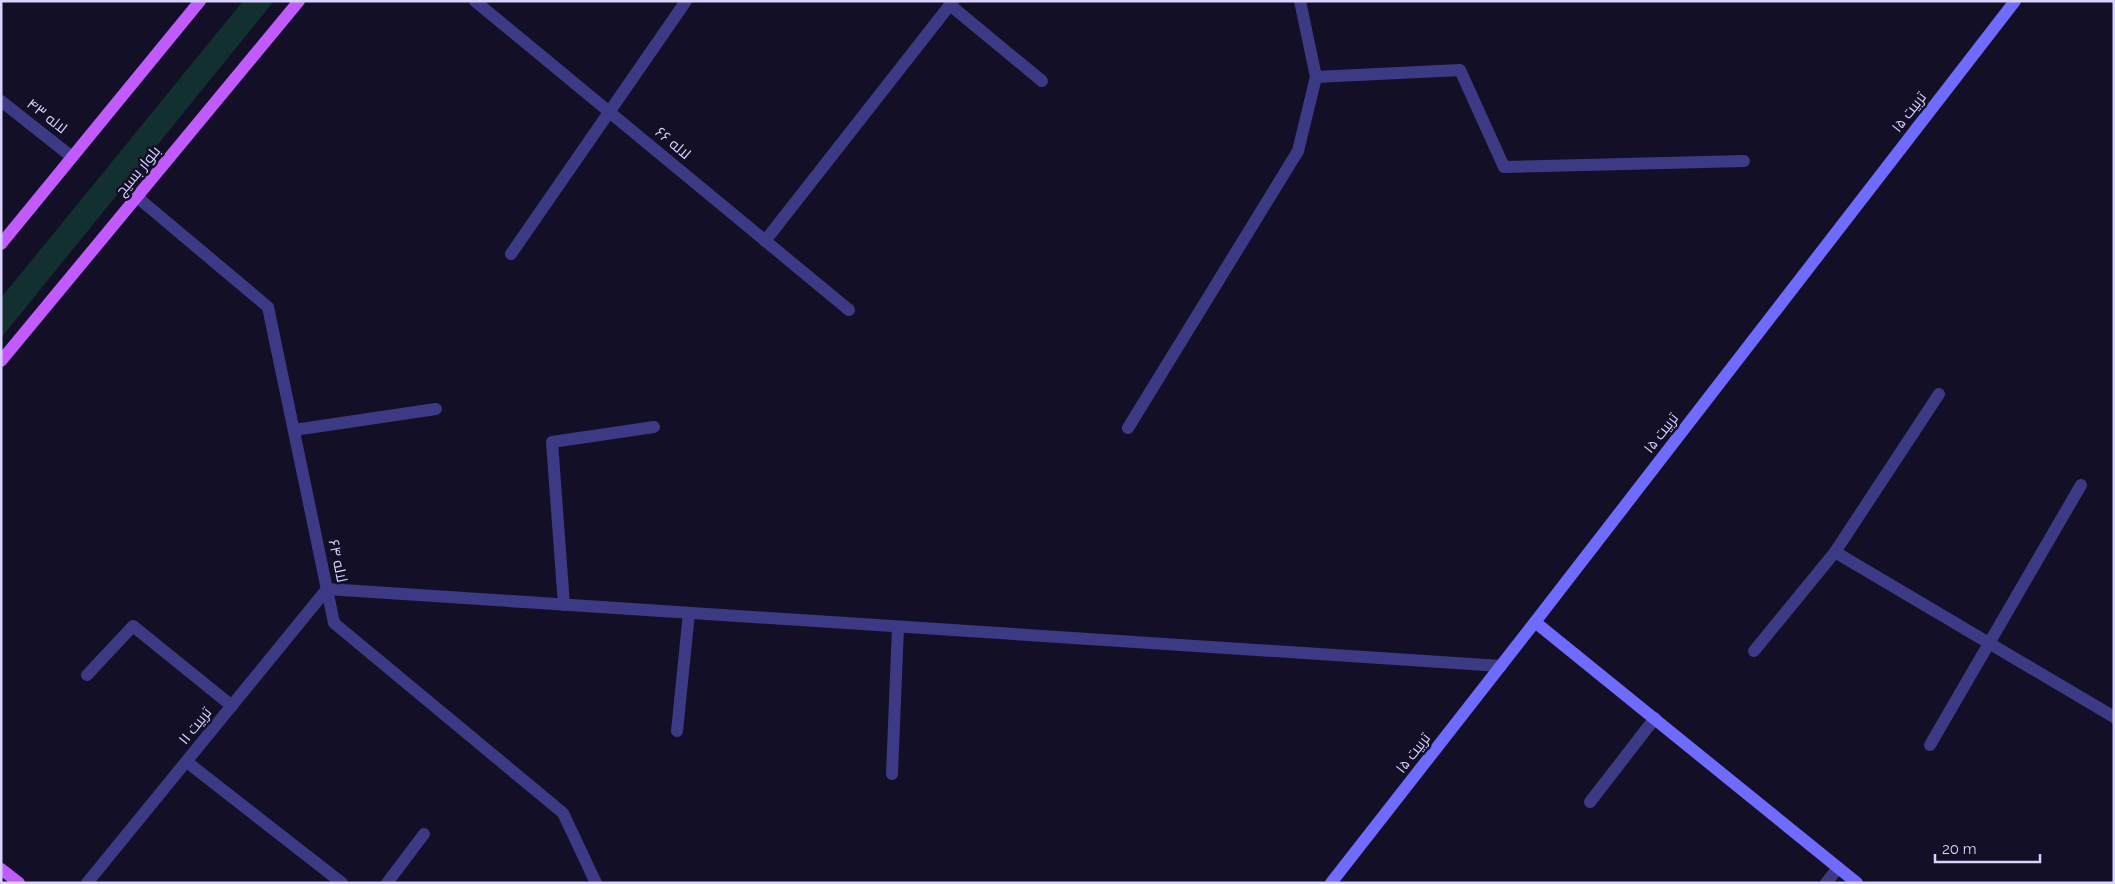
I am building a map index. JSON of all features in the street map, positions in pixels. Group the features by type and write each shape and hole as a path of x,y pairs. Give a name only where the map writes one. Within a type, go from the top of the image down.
{"main road":[{"path":"1,244 200,1"},
{"name":"بلوار بسیج","path":"1,361 299,1"},
{"path":"1,869 19,883"}],"street":[{"name":"لاله ۶۶","path":"475,1 849,310"},
{"path":"511,254 686,1"},
{"path":"1128,428 1298,151 1316,77 1300,1"},
{"name":"تربیت ۱۵","path":"1331,883 1536,622 2015,1"},
{"path":"765,241 952,3 1042,81"},
{"path":"1316,77 1460,70 1504,168 1744,161"},
{"name":"لاله ۴۳","path":"1,101 72,157"},
{"name":"لاله ۶۴","path":"137,196 268,307 334,623 563,813 596,883"},
{"path":"1754,650 1836,552 1939,394"},
{"path":"294,430 436,409"},
{"path":"564,605 552,442 654,427"},
{"path":"1930,745 2082,485"},
{"path":"1836,552 2114,716"},
{"path":"327,590 1501,666"},
{"name":"تربیت ۱۱","path":"87,883 327,590"},
{"path":"677,731 689,613"},
{"path":"1536,622 1857,883"},
{"path":"88,675 133,626 232,706"},
{"path":"892,774 898,627"},
{"path":"1590,802 1655,718"},
{"path":"186,762 342,883"},
{"path":"387,883 424,834"},
{"path":"1826,883 1838,868"}],"green space":[{"path":"243,1 274,1 1,338 1,298"}]}
